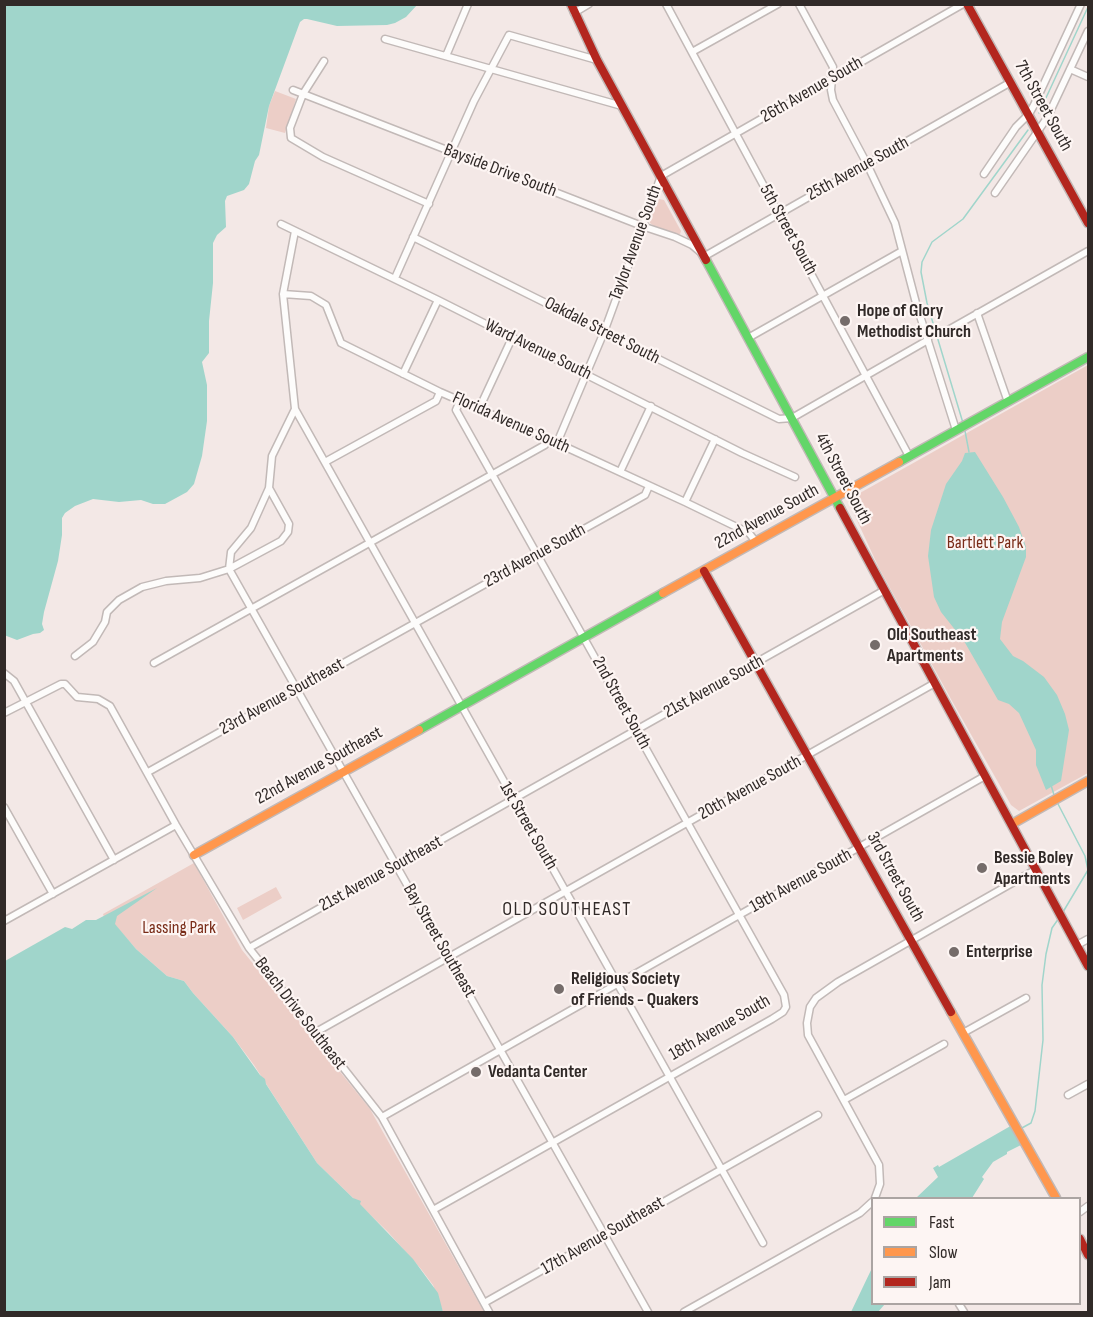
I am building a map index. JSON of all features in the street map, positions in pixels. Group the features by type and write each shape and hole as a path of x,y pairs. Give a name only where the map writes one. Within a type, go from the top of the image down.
{"street":[{"path":"446,56 468,4"},
{"path":"573,9 589,4"},
{"name":"5th Street South","path":"666,4 909,456"},
{"path":"692,52 778,4"},
{"path":"799,4 833,67 832,100 867,164 895,223 928,340 957,430"},
{"name":"26th Avenue South","path":"661,176 965,4"},
{"name":"7th Street South","path":"965,4 1089,223"},
{"path":"984,174 1016,127 1029,114 1081,4"},
{"name":"4th Street South","path":"573,9 597,60 705,256 883,591 1089,966"},
{"path":"994,193 1047,118 1089,31"},
{"path":"394,278 509,34 597,60"},
{"path":"385,39 622,106"},
{"path":"324,61 303,94 290,128 291,138 323,157 429,204"},
{"path":"1070,69 1089,78"},
{"name":"25th Avenue South","path":"705,256 1011,82"},
{"name":"Bayside Drive South","path":"292,90 684,241 705,256"},
{"name":"Taylor Avenue South","path":"557,442 604,332 661,176"},
{"name":"Ward Avenue South","path":"281,224 795,477"},
{"path":"229,569 231,552 251,528 268,488 272,456 295,409 284,294 285,277 295,231"},
{"name":"Oakdale Street South","path":"413,237 779,419 792,418"},
{"path":"950,328 1089,250"},
{"path":"748,338 902,251"},
{"name":"Florida Avenue South","path":"284,294 311,296 326,304 341,344 440,392 557,442 685,502 749,533 756,542"},
{"path":"403,374 438,300"},
{"path":"977,313 1008,402"},
{"path":"479,409 513,339"},
{"path":"792,418 928,340"},
{"name":"22nd Avenue South","path":"461,706 1089,357"},
{"path":"325,462 436,401 440,392"},
{"name":"2nd Street South","path":"460,401 456,410 494,474 784,995 786,1007"},
{"path":"620,472 651,406"},
{"name":"1st Street South","path":"295,409 763,1244"},
{"path":"154,663 494,474 545,445 548,439"},
{"path":"685,502 715,439"},
{"name":"23rd Avenue South","path":"416,622 645,495 649,486"},
{"path":"75,656 93,642 105,622 107,612 119,600 134,591 166,581 200,578 229,569 281,541 288,532 289,524 268,488"},
{"name":"Bay Street Southeast","path":"229,569 648,1312"},
{"name":"3rd Street South","path":"704,571 1055,1197"},
{"name":"21st Avenue South","path":"513,800 883,591"},
{"name":"23rd Avenue Southeast","path":"148,772 416,622"},
{"path":"4,673 14,681 114,860"},
{"name":"20th Avenue South","path":"316,1032 935,683"},
{"name":"Beach Drive Southeast","path":"26,702 65,684 77,697 104,701 114,712 176,825 249,948 382,1117 489,1312"},
{"path":"4,713 26,702"},
{"name":"22nd Avenue Southeast","path":"194,855 461,706"},
{"name":"19th Avenue South","path":"382,1117 985,776"},
{"path":"1012,824 1088,782"},
{"name":"21st Avenue Southeast","path":"249,948 513,800"},
{"path":"4,807 53,894"},
{"path":"4,921 176,825"},
{"path":"875,1197 881,1177 879,1165 808,1035 807,1023 810,1007 816,998 838,982 1035,870"},
{"path":"1077,945 1089,939"},
{"path":"963,1033 1026,998"},
{"name":"18th Avenue South","path":"433,1210 772,1019 783,1012 786,1007"},
{"path":"844,1100 944,1044"},
{"path":"1068,1095 1089,1084"},
{"name":"17th Avenue Southeast","path":"484,1303 818,1115"},
{"path":"684,1312 860,1213 871,1203"},
{"path":"1081,1241 1089,1255"}],"green space":[{"path":"275,91 296,99 285,133 266,128 269,106"},
{"path":"659,199 664,200 681,231 680,234 650,223 649,219"},
{"name":"Bartlett Park","path":"1088,365 1088,773 1019,811 1011,805 952,701 879,568 848,501"},
{"name":"Lassing Park","path":"194,863 242,950 370,1109 484,1312 443,1312 433,1285 421,1269 388,1232 317,1163 254,1065 184,981 167,976 136,949 115,925 98,920 104,917 103,914"},
{"path":"276,887 282,898 243,920 237,908"}],"water":[{"path":"4,5 417,5 406,17 387,25 337,26 307,19 300,22 269,106 259,155 255,161 249,184 244,190 227,196 225,201 226,227 217,235 213,243 209,353 202,362 207,385 207,421 202,456 194,484 187,492 165,504 153,504 141,500 119,502 93,499 65,513 62,518 58,561 44,612 42,624 44,630 17,640 4,635"},
{"path":"975,452 1003,497 1019,527 1026,547 1026,557 1002,622 1000,639 1013,656 1044,677 1057,695 1069,730 1061,781 1046,790 1036,765 1036,750 1019,713 1009,704 998,700 964,641 941,612 934,597 928,556 931,530 946,484 965,453"},
{"path":"157,888 117,916 115,924 136,949 167,976 184,981 233,1037 265,1079 317,1163 353,1198 361,1201 360,1204 413,1259 438,1293 443,1312 5,1312 5,961 65,927 72,929 86,920 96,920"},
{"path":"1014,1124 1025,1143 993,1162 982,1177 984,1179 973,1197 917,1197 938,1177 933,1168 938,1165 939,1167"},
{"path":"871,1270 871,1305 884,1305 878,1312 851,1312"}],"waterway":[{"path":"1039,113 1088,7"},
{"path":"963,423 927,303 921,272 922,262 932,242 963,219 1028,130"},
{"path":"965,431 969,452"},
{"path":"1051,785 1054,795"},
{"path":"1057,802 1085,856 1088,870 1063,912"},
{"path":"1020,1129 1031,1123 1035,1111 1043,1040 1042,985 1052,928 1059,918"}],"traffic: fast":[{"path":"706,260 840,508"},
{"path":"899,462 1088,357"},
{"path":"419,730 663,593"}],"traffic: slow":[{"path":"663,593 899,462"},
{"path":"194,855 419,730"},
{"path":"1012,824 1088,781"},
{"path":"951,1012 1055,1197"}],"traffic: jam":[{"path":"571,4 597,60 706,260"},
{"path":"967,4 1088,223"},
{"path":"840,508 1088,966"},
{"path":"704,571 951,1012"},
{"path":"1081,1241 1088,1255"}],"place":[{"name":"Hope of Glory Methodist Church","path":"845,321"},
{"name":"Old Southeast Apartments","path":"875,645"},
{"name":"Bessie Boley Apartments","path":"982,868"},
{"name":"Enterprise","path":"954,952"},
{"name":"Religious Society of Friends - Quakers","path":"559,989"},
{"name":"Vedanta Center","path":"476,1072"}],"district":[{"name":"OLD SOUTHEAST","path":"567,910"}]}
